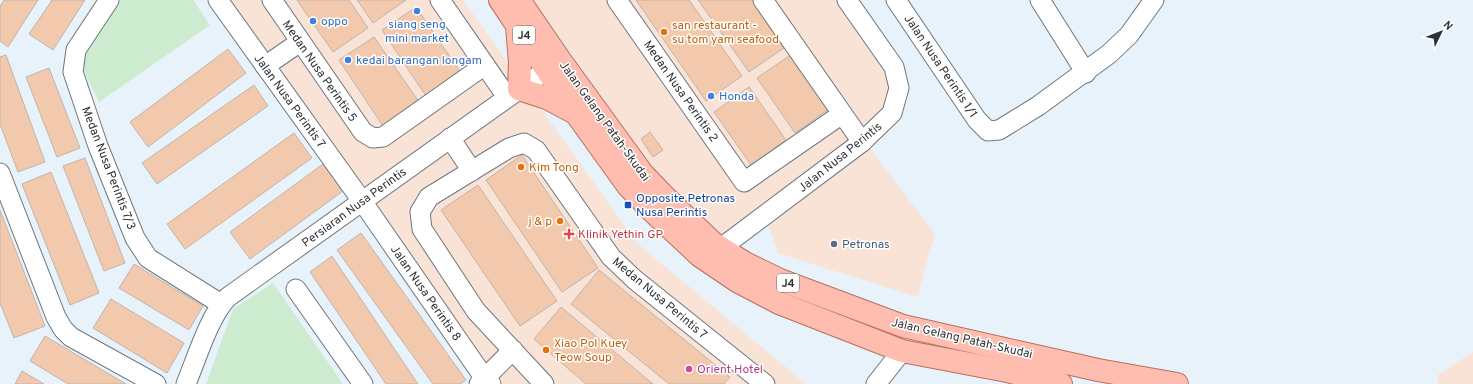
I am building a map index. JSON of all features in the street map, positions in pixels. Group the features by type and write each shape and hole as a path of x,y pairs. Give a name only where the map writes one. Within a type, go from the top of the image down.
{"main road":[{"name":"Jalan Gelang Patah-Skudai","path":"500,0 516,24 554,65 642,174 686,218 714,243 745,263 780,280 894,323 1096,377 1177,384"},
{"name":"Jalan Gelang Patah-Skudai","path":"519,0 554,65 578,115 628,186 650,210 700,256 737,281 779,302 902,351 1023,378 1061,384"},
{"path":"516,24 520,63 513,93 548,98 578,115"}],"street":[{"name":"Medan Nusa Perintis 7/3","path":"109,0 76,50 73,72 98,146 135,238 148,258 221,304"},
{"name":"Jalan Nusa Perintis 7","path":"218,0 362,201"},
{"name":"Medan Nusa Perintis 5","path":"272,0 363,132 373,138 383,137 486,65"},
{"path":"440,0 486,65 513,93"},
{"name":"Medan Nusa Perintis 2","path":"618,0 744,182 842,114"},
{"path":"763,0 862,142"},
{"name":"Jalan Nusa Perintis","path":"721,248 862,142 892,113 899,88 894,67 848,0"},
{"name":"Jalan Nusa Perintis 1/1","path":"896,0 977,120 988,131 999,130 1038,106 1086,72"},
{"path":"1040,0 1086,72 1109,54 1129,35 1154,0"},
{"path":"265,66 300,42"},
{"name":"Persiaran Nusa Perintis","path":"186,384 214,316 221,304 362,201 554,65"},
{"path":"450,138 472,171 429,197 420,212 422,229 476,311 544,384"},
{"name":"Medan Nusa Perintis 7","path":"472,171 509,148 524,143 536,150 611,257 641,284 765,384"},
{"path":"0,173 56,317 63,329 72,337 156,384"},
{"name":"Jalan Nusa Perintis 8","path":"362,201 485,382"},
{"path":"296,289 363,384"},
{"path":"485,382 513,350"},
{"path":"876,384 902,351"}],"shaded area":[{"path":"227,0 463,0 637,243 806,384 500,384"},
{"path":"533,0 840,0 899,88 892,113 730,241 666,189"},
{"path":"869,147 935,234 917,297 778,253 768,224"},
{"path":"1473,352 1473,384 1438,384 1438,375"}],"green space":[{"path":"120,0 193,0 210,25 99,102 82,67 84,52"},
{"path":"273,283 343,384 206,384 233,309"}],"building":[{"path":"4,0 38,0 8,47 0,41 0,6"},
{"path":"52,0 85,0 53,50 29,34"},
{"path":"297,0 349,0 368,28 333,52"},
{"path":"357,0 406,0 373,23"},
{"path":"636,0 689,0 742,76 706,101"},
{"path":"698,0 755,0 787,46 749,72"},
{"path":"416,7 461,73 426,96 382,30"},
{"path":"374,37 419,102 383,126 339,60"},
{"path":"228,49 246,73 148,147 130,122"},
{"path":"792,54 830,108 795,133 757,78"},
{"path":"6,55 45,162 18,172 0,124 0,57"},
{"path":"49,68 80,148 57,157 26,77"},
{"path":"254,85 268,106 157,184 142,163"},
{"path":"749,87 786,140 751,165 714,112"},
{"path":"650,132 663,150 653,157 641,139"},
{"path":"294,133 312,158 185,249 167,224"},
{"path":"522,155 598,268 562,292 486,180"},
{"path":"85,158 125,263 104,271 63,166"},
{"path":"323,164 343,191 250,259 230,232"},
{"path":"51,172 99,293 70,305 22,184"},
{"path":"478,185 557,301 520,326 441,210"},
{"path":"0,210 45,326 14,338 0,303"},
{"path":"361,233 466,380 460,384 433,384 337,250"},
{"path":"332,256 418,384 386,384 310,272"},
{"path":"134,264 203,306 189,330 119,288"},
{"path":"599,270 730,377 724,384 669,384 571,304"},
{"path":"111,299 184,343 167,373 93,328"},
{"path":"561,307 653,384 586,384 534,339"},
{"path":"45,336 126,384 68,384 30,361"},
{"path":"22,371 44,384 15,384"}],"place":[{"name":"siang seng mini market","path":"417,11"},
{"name":"oppo","path":"313,21"},
{"name":"san restaurant - su tom yam seafood","path":"664,32"},
{"name":"kedai barangan longam","path":"348,60"},
{"name":"Honda","path":"711,96"},
{"name":"Kim Tong","path":"521,167"},
{"name":"Opposite Petronas Nusa Perintis","path":"628,205"},
{"name":"j & p","path":"560,221"},
{"name":"Klinik Yethin GP","path":"569,234"},
{"name":"Petronas","path":"834,244"},
{"name":"Xiao Pol Kuey Teow Soup","path":"546,350"},
{"name":"Orient Hotel","path":"689,369"}]}
